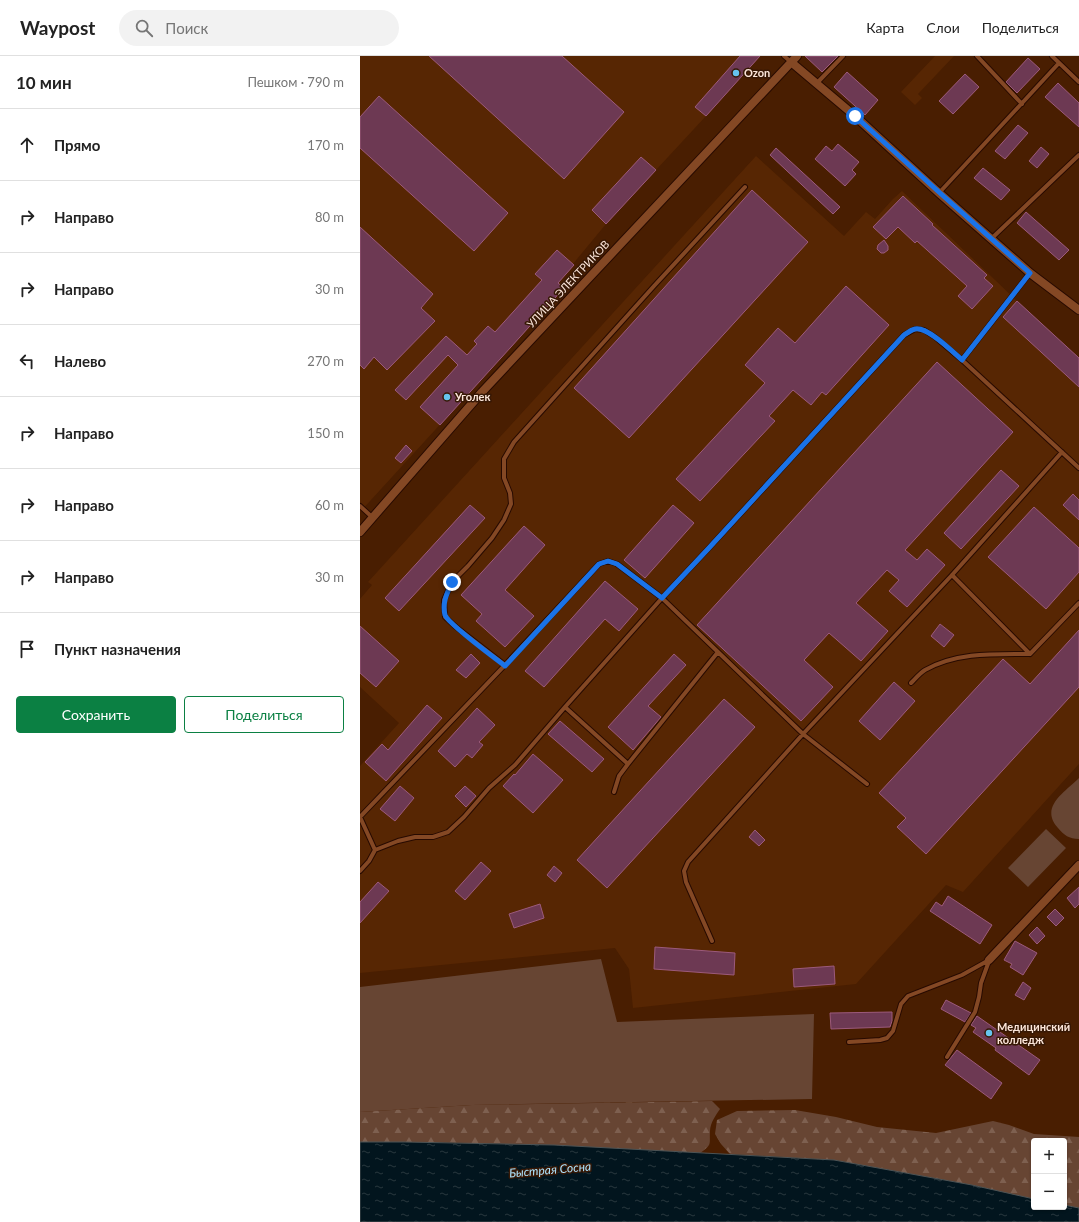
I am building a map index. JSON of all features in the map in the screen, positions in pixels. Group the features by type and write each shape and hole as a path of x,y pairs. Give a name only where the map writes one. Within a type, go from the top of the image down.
{"street":[{"path":"794,59 816,84 855,116 1030,273 1079,310"},
{"name":"УЛИЦА ЭЛЕКТРИКОВ","path":"360,532 482,392 794,59"},
{"path":"989,960 1079,865"}],"lane":[{"path":"784,56 794,59"},
{"path":"816,84 843,56"},
{"path":"977,56 1022,104"},
{"path":"1052,56 1079,82"},
{"path":"940,193 1059,63"},
{"path":"992,239 1079,155"},
{"path":"505,666 445,617 444,600 452,582 492,538 504,520 511,504 510,493 504,478 504,459 514,442 745,187"},
{"path":"962,360 1030,273"},
{"path":"360,871 369,861 375,850 398,841 415,837 434,837 448,832 464,817 489,788 515,764 662,598 904,335 915,329 924,330 935,337 1079,468"},
{"path":"712,941 686,882 684,871 688,862 803,734 952,575 1062,452"},
{"path":"360,506 372,518"},
{"path":"375,850 360,817 505,666 599,564 608,561 617,564 662,598 803,734 867,784"},
{"path":"952,575 1030,654"},
{"path":"911,683 923,671 944,661 976,654 1030,654 1079,603"},
{"path":"614,792 619,776 718,652"},
{"path":"564,707 628,764"},
{"path":"849,1042 880,1040 887,1038 893,1031 900,1004 908,996 962,975 989,960"},
{"path":"947,1057 975,1012 981,983 989,960"}],"shaded area":[{"path":"360,56 760,56 606,224 558,282 564,288 360,512"},
{"path":"935,56 954,56 918,94 922,98 915,105 901,92"},
{"path":"756,156 844,236 866,212 875,219 902,191 1079,358 1079,764 963,892 946,885 856,984 633,1008 629,969 615,948 360,973 360,766 399,723 360,687 360,599 372,585 368,582"}],"green space":[{"path":"1079,778 1079,839 1075,839 1062,833 1053,820 1051,813 1056,800"},
{"path":"1046,829 1066,848 1028,887 1008,868"},
{"path":"601,959 617,1022 814,1014 812,1099 472,1105 360,1112 360,987"},
{"path":"712,1101 720,1109 711,1125 709,1146 700,1153 487,1143 360,1142 360,1112 472,1105"},
{"path":"795,1110 836,1117 877,1127 936,1133 993,1121 1034,1134 1079,1137 1079,1208 1067,1206 1067,1138 1031,1138 1031,1198 972,1185 834,1160 730,1154 715,1134 717,1120 737,1111"}],"water":[{"name":"Быстрая Сосна","path":"360,1142 554,1145 834,1160 972,1185 1031,1198 1031,1210 1067,1210 1067,1206 1079,1208 1079,1222 360,1222"}],"building":[{"path":"429,56 562,56 624,112 564,179"},
{"path":"740,56 760,56 706,116 695,107"},
{"path":"805,56 838,56 822,72"},
{"path":"1028,58 1040,69 1017,93 1006,82"},
{"path":"847,72 878,100 865,115 834,87"},
{"path":"965,74 979,87 953,114 939,101"},
{"path":"1058,83 1079,103 1079,127 1045,97"},
{"path":"379,96 508,213 474,251 360,148 360,117"},
{"path":"1018,125 1028,133 1005,159 995,151"},
{"path":"838,144 859,162 852,170 856,174 845,186 815,159 826,146 832,151"},
{"path":"1041,147 1049,154 1037,168 1029,161"},
{"path":"776,148 840,207 833,214 770,155"},
{"path":"641,157 656,170 606,224 592,210"},
{"path":"983,168 1010,190 1001,200 974,178"},
{"path":"752,190 808,242 629,438 574,388"},
{"path":"903,196 933,224 932,225 987,275 984,278 993,286 972,309 958,296 967,286 917,241 915,243 898,227 886,239 873,227"},
{"path":"1026,212 1069,250 1059,260 1017,223"},
{"path":"360,227 433,294 421,308 435,321 387,370 374,357 364,369 360,365"},
{"path":"884,240 888,246 888,250 881,253 877,249 878,245"},
{"path":"557,250 574,265 558,283 564,288 440,425 420,407 458,365 448,355 406,400 395,390 446,336 467,355 477,344 474,341 488,326 495,332 542,280 535,274"},
{"path":"846,286 889,325 826,395 822,392 811,405 793,390 769,416 775,421 700,501 676,479 765,383 745,365 778,328 795,343"},
{"path":"1017,301 1079,358 1079,387 1003,317"},
{"path":"937,362 1013,432 905,550 917,560 927,549 945,565 907,607 889,591 899,580 887,570 856,603 888,631 861,661 829,633 804,660 833,687 801,721 697,625"},
{"path":"406,445 412,451 401,463 395,458"},
{"path":"1001,470 1019,486 961,549 944,533"},
{"path":"1073,494 1079,500 1079,520 1063,505"},
{"path":"470,505 485,518 399,611 385,598"},
{"path":"673,505 694,523 645,578 624,560"},
{"path":"1034,507 1079,548 1079,572 1046,609 988,557"},
{"path":"524,526 545,545 505,590 534,616 505,647 476,621 482,614 461,595"},
{"path":"605,581 638,609 619,631 605,619 544,687 525,671"},
{"path":"940,624 954,635 944,647 931,636"},
{"path":"360,626 399,661 376,687 360,673"},
{"path":"1079,630 1079,687 926,854 897,827 906,818 879,793 1003,659 1030,684"},
{"path":"471,654 480,663 466,678 456,670"},
{"path":"674,654 686,665 648,706 661,717 633,750 608,727"},
{"path":"894,682 915,701 880,740 859,721"},
{"path":"724,699 755,727 607,888 577,860"},
{"path":"427,705 442,718 386,781 365,762 382,744 388,750"},
{"path":"477,708 495,725 479,742 483,745 472,758 467,754 455,767 438,751"},
{"path":"560,721 604,759 592,772 548,734"},
{"path":"533,754 563,780 533,813 503,786 514,774 515,775"},
{"path":"400,786 414,798 395,821 380,809"},
{"path":"465,786 476,796 466,807 455,796"},
{"path":"755,830 765,840 759,846 749,837"},
{"path":"481,862 491,871 465,900 455,891"},
{"path":"554,866 562,873 555,882 547,875"},
{"path":"378,882 389,891 360,923 360,902"},
{"path":"1079,887 1079,904 1075,908 1067,898"},
{"path":"948,896 992,925 980,944 930,911 936,902 942,906"},
{"path":"540,904 544,918 514,928 509,914"},
{"path":"1055,909 1064,918 1056,926 1047,917"},
{"path":"1037,927 1045,936 1037,944 1029,935"},
{"path":"1015,941 1037,953 1023,975 1010,967 1012,964 1004,960"},
{"path":"655,947 735,953 734,975 654,969"},
{"path":"834,966 835,984 794,987 793,969"},
{"path":"1023,982 1031,988 1024,1000 1015,995"},
{"path":"946,1000 971,1013 965,1022 941,1009"},
{"path":"892,1012 890,1027 831,1029 830,1013"},
{"path":"977,1016 1040,1060 1029,1075 995,1050 996,1048 973,1032 976,1028 971,1025"},
{"path":"957,1050 1002,1083 991,1099 945,1065"}],"place":[{"name":"Ozon","path":"736,73"},
{"name":"Уголек","path":"447,397"},
{"name":"Медицинский колледж","path":"989,1033"}],"route":[{"path":"452,582 444,600 445,617 505,666 578,585 599,564 608,561 617,564 662,598 904,335 915,329 924,330 935,337 962,360 1030,273 855,116"}]}
